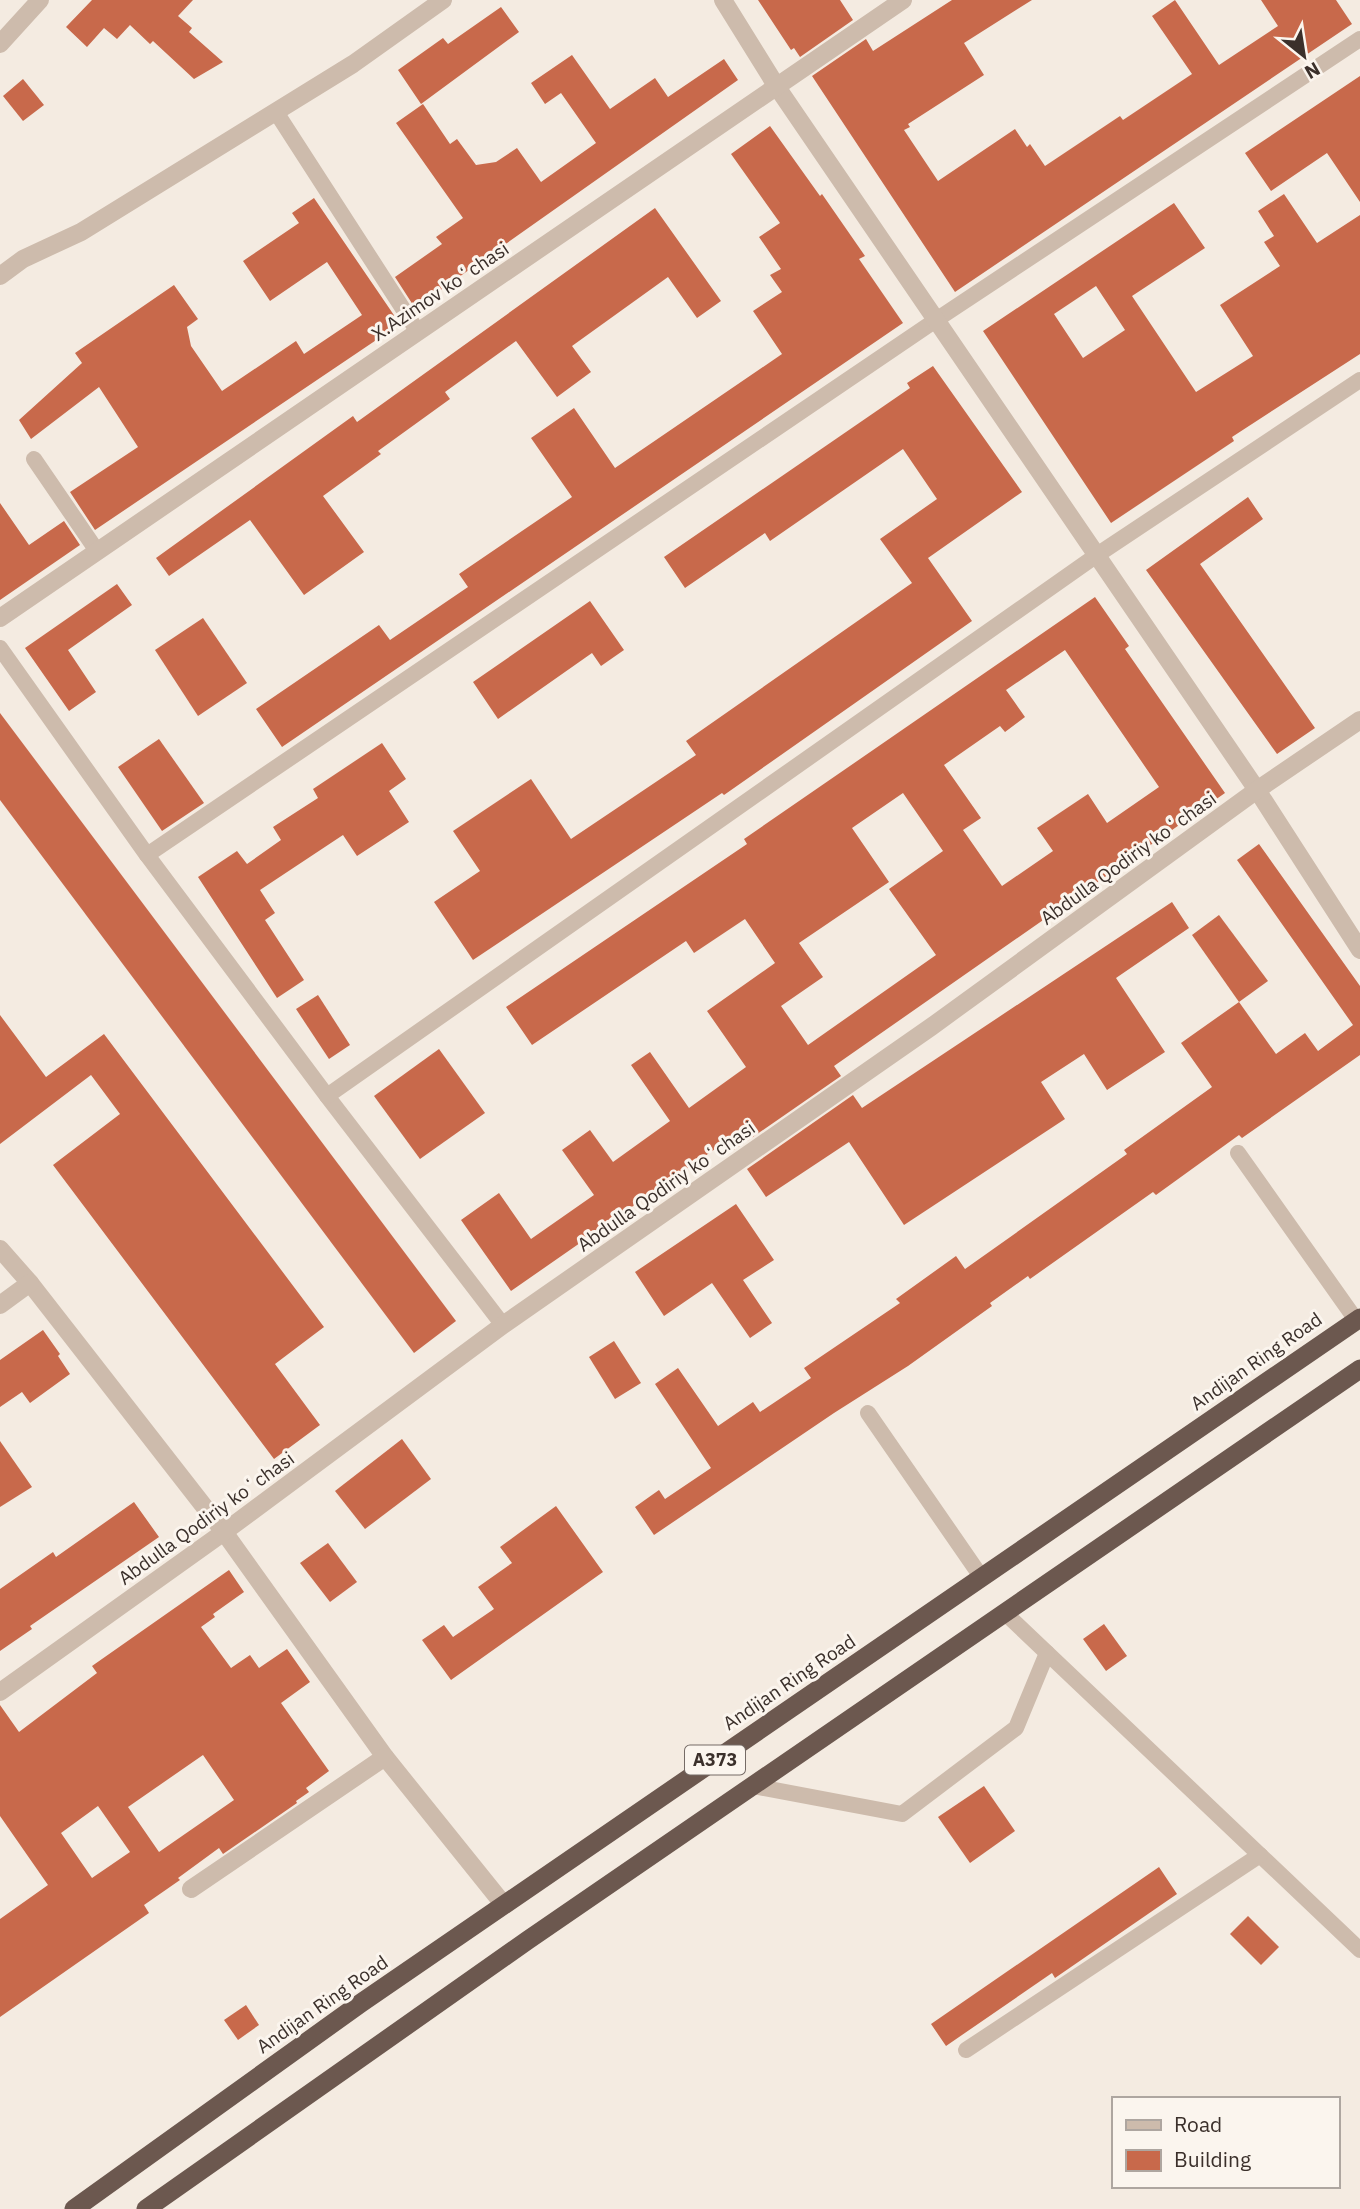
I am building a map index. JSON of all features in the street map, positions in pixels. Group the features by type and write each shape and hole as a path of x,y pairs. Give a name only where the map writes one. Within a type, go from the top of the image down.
{"highway":[{"name":"Andijan Ring Road","path":"74,2209 350,2011 1358,1319"},
{"name":"A373","path":"146,2209 528,1940 1360,1369"}],"street":[{"path":"0,44 40,0"},
{"path":"0,276 23,259 80,232 276,112 353,64 443,0"},
{"path":"723,0 777,87 1257,790 1360,950"},
{"name":"X.Azimov koʻchasi","path":"0,618 903,0"},
{"name":"Abdulla Qodiriy koʻchasi","path":"0,1692 224,1532 503,1325 931,1027 1257,790 1360,720"},
{"path":"0,1250 30,1283 224,1532 385,1758 504,1905"},
{"path":"0,1305 30,1283"},
{"path":"191,1889 385,1758"}],"lane":[{"path":"147,855 936,320 1360,38"},
{"path":"276,112 418,332"},
{"path":"327,1096 1097,555 1360,380"},
{"path":"34,459 97,551"},
{"path":"0,648 147,855 503,1325"},
{"path":"1238,1153 1358,1319"},
{"path":"868,1413 982,1578"},
{"path":"1005,1613 1360,1950"},
{"path":"753,1786 902,1814 1016,1728 1047,1653"},
{"path":"966,2050 1260,1855"}],"building":[{"path":"92,0 193,0 178,16 192,28 189,32 223,62 194,79 153,41 150,44 130,25 117,39 104,28 87,47 66,27"},
{"path":"758,0 840,0 853,20 800,57 794,48 791,50"},
{"path":"952,0 1032,0 964,43 984,75 908,124 910,127 904,130 938,181 1015,129 1027,147 1030,144 1045,166 1120,116 1123,120 1192,74 1152,16 1175,0 1219,65 1278,26 1261,0 1336,0 1352,24 955,292 812,76 866,39 873,51"},
{"path":"501,7 519,32 421,104 398,70 443,38 448,44"},
{"path":"572,55 610,109 655,78 668,97 724,59 738,80 415,308 395,277 442,244 436,237 463,218 396,123 423,104 450,144 457,139 476,165 496,162 517,148 541,182 596,143 561,93 545,104 531,83"},
{"path":"1360,76 1360,202 1327,153 1271,191 1245,153"},
{"path":"23,79 44,105 23,121 3,96"},
{"path":"770,126 865,256 859,259 903,323 282,747 256,709 379,625 390,640 468,587 459,574 572,497 531,438 574,408 615,468 782,354 753,311 782,292 770,275 781,269 759,237 780,223 731,154"},
{"path":"1284,194 1317,243 1360,215 1360,354 1232,437 1234,441 1111,523 983,331 1174,203 1205,248 1132,296 1196,392 1253,356 1220,305 1280,266 1264,242 1274,236 1258,211","holes":["1096,286 1125,330 1083,358 1054,314"]},
{"path":"314,198 400,324 95,530 70,492 138,447 99,387 31,439 19,420 82,363 75,353 174,285 198,319 187,327 191,346 222,391 296,341 304,354 362,315 327,262 270,301 243,261 299,223 292,213"},
{"path":"655,208 721,301 697,318 668,277 572,346 591,372 557,397 516,341 445,392 450,399 378,451 381,454 323,496 364,552 304,595 250,520 169,576 156,558 353,416 357,422"},
{"path":"933,366 1022,492 928,558 972,621 724,795 722,793 473,960 434,902 480,871 453,831 531,779 571,839 696,755 686,741 912,583 880,539 937,499 903,449 770,541 765,533 685,588 664,557 910,388 907,383"},
{"path":"1248,497 1263,519 1200,564 1315,728 1277,754 1146,570"},
{"path":"0,503 29,545 64,521 80,545 0,600"},
{"path":"117,584 132,605 68,650 96,692 69,711 25,648"},
{"path":"1095,597 1129,646 1125,649 1225,793 834,1066 841,1076 734,1150 728,1140 511,1291 461,1220 499,1193 531,1239 594,1195 562,1150 590,1130 613,1162 670,1121 631,1065 650,1052 689,1108 746,1067 707,1011 775,963 745,919 694,953 686,941 532,1045 506,1007 747,844 744,839","holes":["1065,650 1159,787 1107,823 1088,794 1037,828 1053,851 1002,886 963,830 981,818 944,765 1000,726 1005,732 1025,717 1006,690","903,793 943,851 889,889 936,955 808,1045 781,1006 823,977 799,943 889,882 852,828"]},
{"path":"590,601 624,650 601,666 592,653 498,719 473,682"},
{"path":"203,618 247,683 198,716 155,650"},
{"path":"0,713 456,1321 414,1353 0,800"},
{"path":"159,739 204,803 162,831 118,767"},
{"path":"382,743 406,779 389,791 409,822 357,856 343,835 260,890 275,913 265,920 304,980 277,998 198,877 237,851 247,864 281,840 273,827 318,798 313,789"},
{"path":"1259,844 1360,986 1360,1055 1242,1138 1239,1135 1156,1195 1153,1192 1030,1279 1028,1276 990,1303 992,1306 908,1366 654,1535 635,1507 659,1490 665,1499 711,1468 655,1384 678,1368 718,1426 753,1402 760,1412 811,1378 804,1368 900,1303 896,1299 956,1256 965,1269 1127,1154 1124,1150 1212,1087 1181,1043 1239,1002 1276,1054 1305,1033 1318,1051 1353,1025 1237,860"},
{"path":"1172,902 1189,928 1116,978 1165,1052 1107,1090 1084,1054 1041,1082 1065,1119 904,1225 849,1142 766,1197 747,1169 853,1095 862,1108"},
{"path":"1219,915 1268,981 1239,1002 1192,935"},
{"path":"318,995 350,1045 329,1059 296,1009"},
{"path":"0,1015 46,1077 104,1034 324,1327 275,1364 320,1425 274,1459 53,1165 120,1114 91,1075 0,1144"},
{"path":"439,1049 485,1113 420,1159 374,1096"},
{"path":"736,1204 774,1260 743,1280 772,1323 750,1338 712,1283 664,1316 635,1272"},
{"path":"43,1330 70,1374 30,1403 22,1392 0,1407 0,1360"},
{"path":"614,1341 641,1383 615,1399 589,1357"},
{"path":"402,1439 431,1479 365,1529 335,1491"},
{"path":"0,1441 32,1487 0,1507"},
{"path":"134,1502 159,1537 30,1626 32,1629 0,1651 0,1589 53,1552 56,1557"},
{"path":"556,1506 603,1572 451,1680 422,1640 444,1625 453,1637 494,1609 478,1587 512,1563 500,1547"},
{"path":"328,1543 357,1582 330,1602 300,1563"},
{"path":"229,1570 244,1592 213,1614 215,1617 201,1627 231,1668 250,1655 259,1668 287,1649 310,1682 281,1703 329,1771 306,1788 309,1792 296,1801 297,1803 223,1854 219,1848 144,1905 149,1913 0,2017 0,1919 48,1885 0,1816 0,1705 19,1732 97,1673 92,1666","holes":["203,1755 234,1800 159,1852 128,1807","98,1806 130,1852 92,1878 61,1833"]},
{"path":"1104,1624 1127,1656 1106,1671 1083,1639"},
{"path":"984,1786 1015,1831 970,1863 938,1817"},
{"path":"1159,1867 1177,1894 1055,1978 1052,1973 946,2046 931,2024"},
{"path":"1248,1916 1279,1947 1261,1965 1230,1934"},
{"path":"246,2005 259,2025 238,2040 224,2020"}]}
